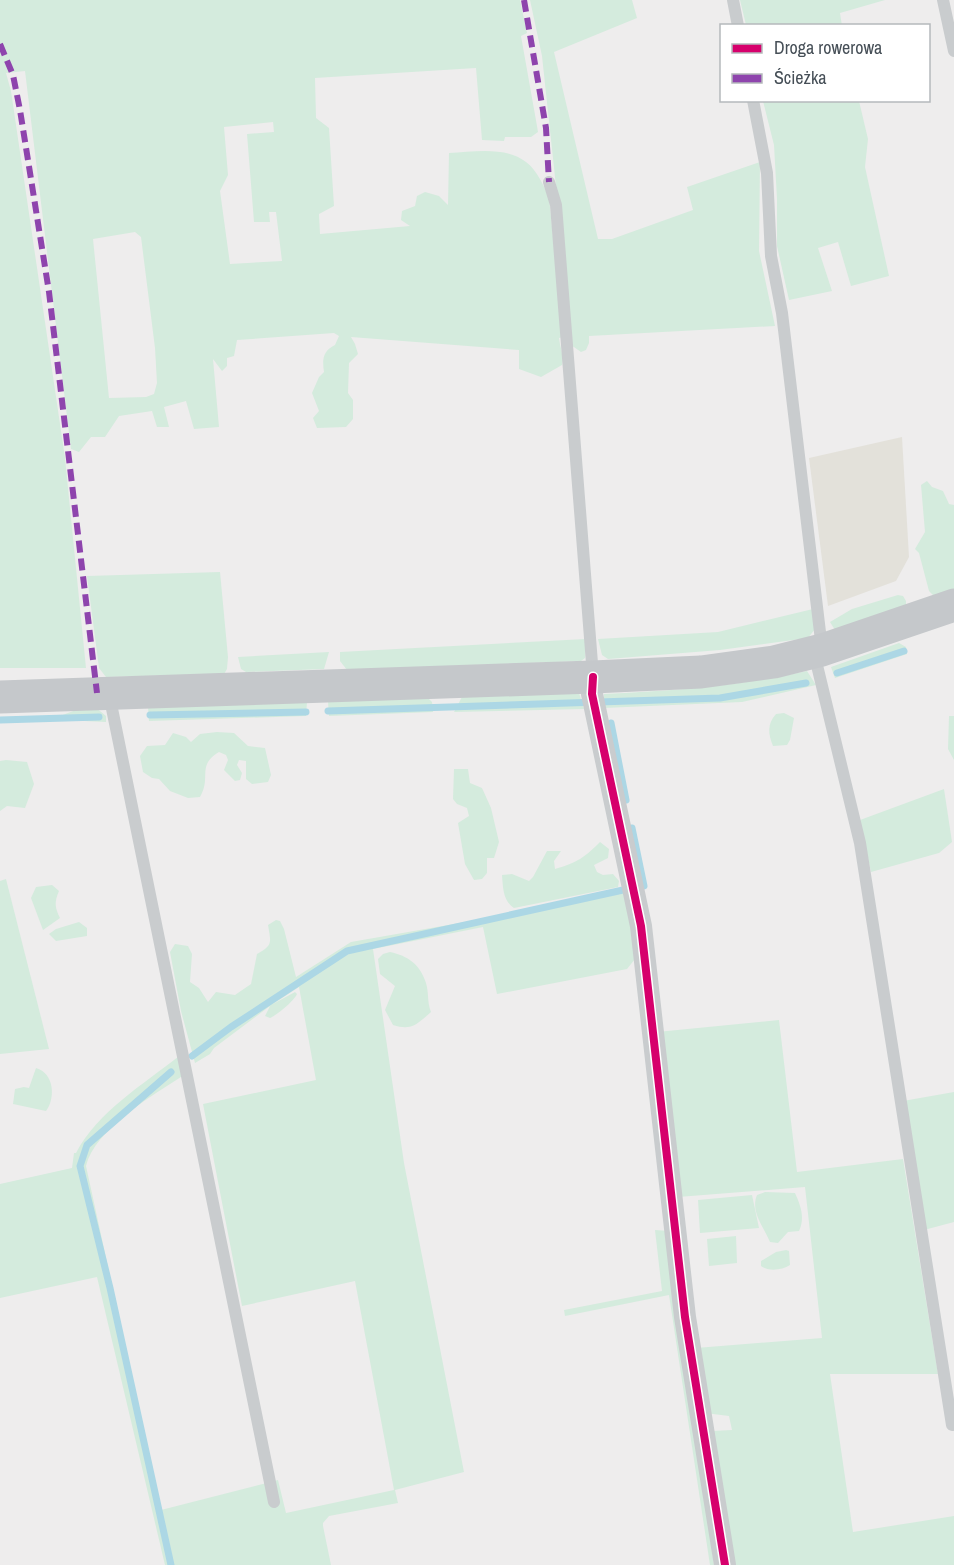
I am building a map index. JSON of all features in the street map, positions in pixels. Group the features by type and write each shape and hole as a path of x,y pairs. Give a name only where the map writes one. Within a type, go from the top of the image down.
{"main road":[{"path":"0,697 109,693 593,693 701,672 774,662 818,651 954,605"}],"street":[{"path":"593,693 641,926 685,1317 725,1565"}],"lane":[{"path":"733,0 738,24"},
{"path":"943,0 954,51"},
{"path":"753,102 767,173 771,256 782,313 818,651 860,843 952,1425"},
{"path":"549,182 556,205 568,372 583,529 593,693"},
{"path":"109,693 274,1502"}],"shaded area":[{"path":"902,437 909,557 896,581 828,606 809,458"}],"green space":[{"path":"0,0 520,0 527,33 521,36 538,132 531,137 505,137 504,141 482,140 476,68 315,78 316,118 329,128 334,206 319,214 320,234 410,226 401,220 402,211 415,206 417,196 425,192 439,196 448,205 449,153 489,151 518,157 533,169 549,197 563,337 559,338 562,365 541,377 519,369 519,350 351,337 358,354 349,363 348,393 353,400 353,419 346,427 317,428 313,418 319,411 312,393 319,377 324,372 323,359 335,345 339,336 334,333 237,340 234,356 227,358 227,366 222,371 213,359 219,427 194,429 186,401 164,407 169,427 157,427 152,411 119,416 105,437 91,437 79,452 71,449 25,71 6,73 11,91 65,458 86,668 0,668","holes":["273,122 274,132 247,134 254,222 270,222 269,212 276,212 282,261 230,264 220,191 228,175 224,127","135,232 141,237 155,348 157,383 154,394 146,397 109,398 93,239"]},
{"path":"530,0 632,0 637,18 554,52 598,239 612,239 693,210 687,187 760,162 759,251 775,326 589,336 586,350 581,352 571,345 569,307 542,56"},
{"path":"740,0 885,0 840,13 842,24 746,24"},
{"path":"763,102 859,102 868,139 865,167 889,276 851,286 838,242 818,248 832,291 789,300 777,246 774,145"},
{"path":"927,481 932,487 943,491 949,504 954,505 954,590 935,597 929,591 919,553 915,549 925,532 921,485"},
{"path":"220,572 228,657 224,674 106,677 99,668 87,576"},
{"path":"898,595 903,596 906,606 835,630 830,622 852,609"},
{"path":"813,609 815,629 808,638 720,650 608,659 602,655 598,639 718,632"},
{"path":"586,639 585,658 581,661 347,670 340,661 340,652"},
{"path":"899,643 906,647 907,654 835,678 831,667"},
{"path":"329,652 324,669 246,672 241,669 238,657"},
{"path":"807,671 816,685 742,702 604,708 604,694 706,687"},
{"path":"579,693 584,709 454,712 463,695"},
{"path":"427,697 432,702 433,712 329,716 328,701"},
{"path":"307,702 306,716 149,721 148,707"},
{"path":"95,707 106,716 106,722 62,720 60,716 76,710"},
{"path":"784,713 794,718 790,740 787,745 773,746 769,733 771,722 776,714"},
{"path":"949,716 954,716 954,760 948,749"},
{"path":"173,733 186,737 191,742 200,734 234,733 248,746 265,748 271,775 268,782 252,784 246,779 246,761 239,760 237,765 242,773 240,780 235,781 224,770 228,760 226,755 219,752 208,762 205,784 200,797 188,798 170,791 159,779 152,778 143,772 140,756 147,746 165,745"},
{"path":"0,761 27,762 34,784 25,808 7,806 0,811"},
{"path":"454,769 468,769 470,783 482,788 491,808 499,842 494,858 487,858 487,873 482,879 474,880 465,864 458,823 469,816 467,808 457,804 453,799"},
{"path":"944,789 952,842 939,853 871,872 860,820"},
{"path":"600,842 609,849 608,858 594,865 597,872 603,875 613,874 619,881 618,887 514,908 510,905 504,894 502,875 512,874 529,881 547,851 561,851 554,861 555,869 580,859"},
{"path":"6,879 49,1049 0,1054 0,881"},
{"path":"52,885 59,891 56,905 60,918 43,930 31,898 36,887"},
{"path":"627,888 635,959 627,969 497,994 483,927 373,949 404,1163 464,1472 395,1490 398,1503 329,1516 323,1526 331,1565 165,1565 97,1277 0,1298 0,1184 72,1168 74,1153 96,1124 122,1100 179,1056 184,1075 113,1126 92,1152 86,1166 161,1510 278,1480 286,1513 394,1490 355,1281 242,1306 203,1104 316,1080 299,987 273,1004 295,992 297,994 277,1014 270,1018 265,1016 270,1006 214,1048 210,1054 195,1063 181,1011 170,952 175,944 188,946 192,954 190,982 199,988 208,1002 216,992 235,995 251,984 257,954 270,943 268,925 276,920 280,921 284,929 296,977 351,942 494,917"},
{"path":"79,922 87,928 87,936 56,941 49,934 56,929"},
{"path":"390,952 402,956 417,966 426,983 431,1012 410,1027 393,1025 385,1010 395,986 380,974 378,959"},
{"path":"779,1020 797,1172 903,1159 938,1374 830,1374 853,1532 954,1516 954,1565 728,1565 712,1431 732,1430 729,1416 705,1413 696,1348 822,1338 805,1187 678,1197 657,1032"},
{"path":"36,1068 47,1075 52,1086 51,1100 46,1111 13,1104 15,1089 29,1088"},
{"path":"954,1092 954,1222 924,1230 903,1101"},
{"path":"765,1192 795,1193 800,1207 802,1221 799,1231 788,1232 778,1243 770,1242 756,1213 757,1195"},
{"path":"752,1195 759,1228 700,1233 698,1200"},
{"path":"655,1230 669,1231 714,1565 710,1565 669,1295 565,1316 564,1310 662,1291"},
{"path":"736,1236 737,1263 709,1266 707,1239"},
{"path":"789,1251 790,1265 776,1270 761,1266 761,1261 776,1252"}],"waterway":[{"path":"837,673 904,651"},
{"path":"328,711 720,698 806,683"},
{"path":"150,715 306,712"},
{"path":"0,720 99,717"},
{"path":"611,723 626,800"},
{"path":"632,828 644,886 641,887"},
{"path":"192,1056 231,1027 347,951 623,890"},
{"path":"171,1072 87,1145 80,1166 110,1288 171,1565"}],"marked path":[{"path":"524,0 546,128 549,182"},
{"path":"0,44 13,75 20,110 49,292 97,693"}],"cycle path":[{"path":"593,677 592,694 641,926 685,1317 725,1565"}]}
